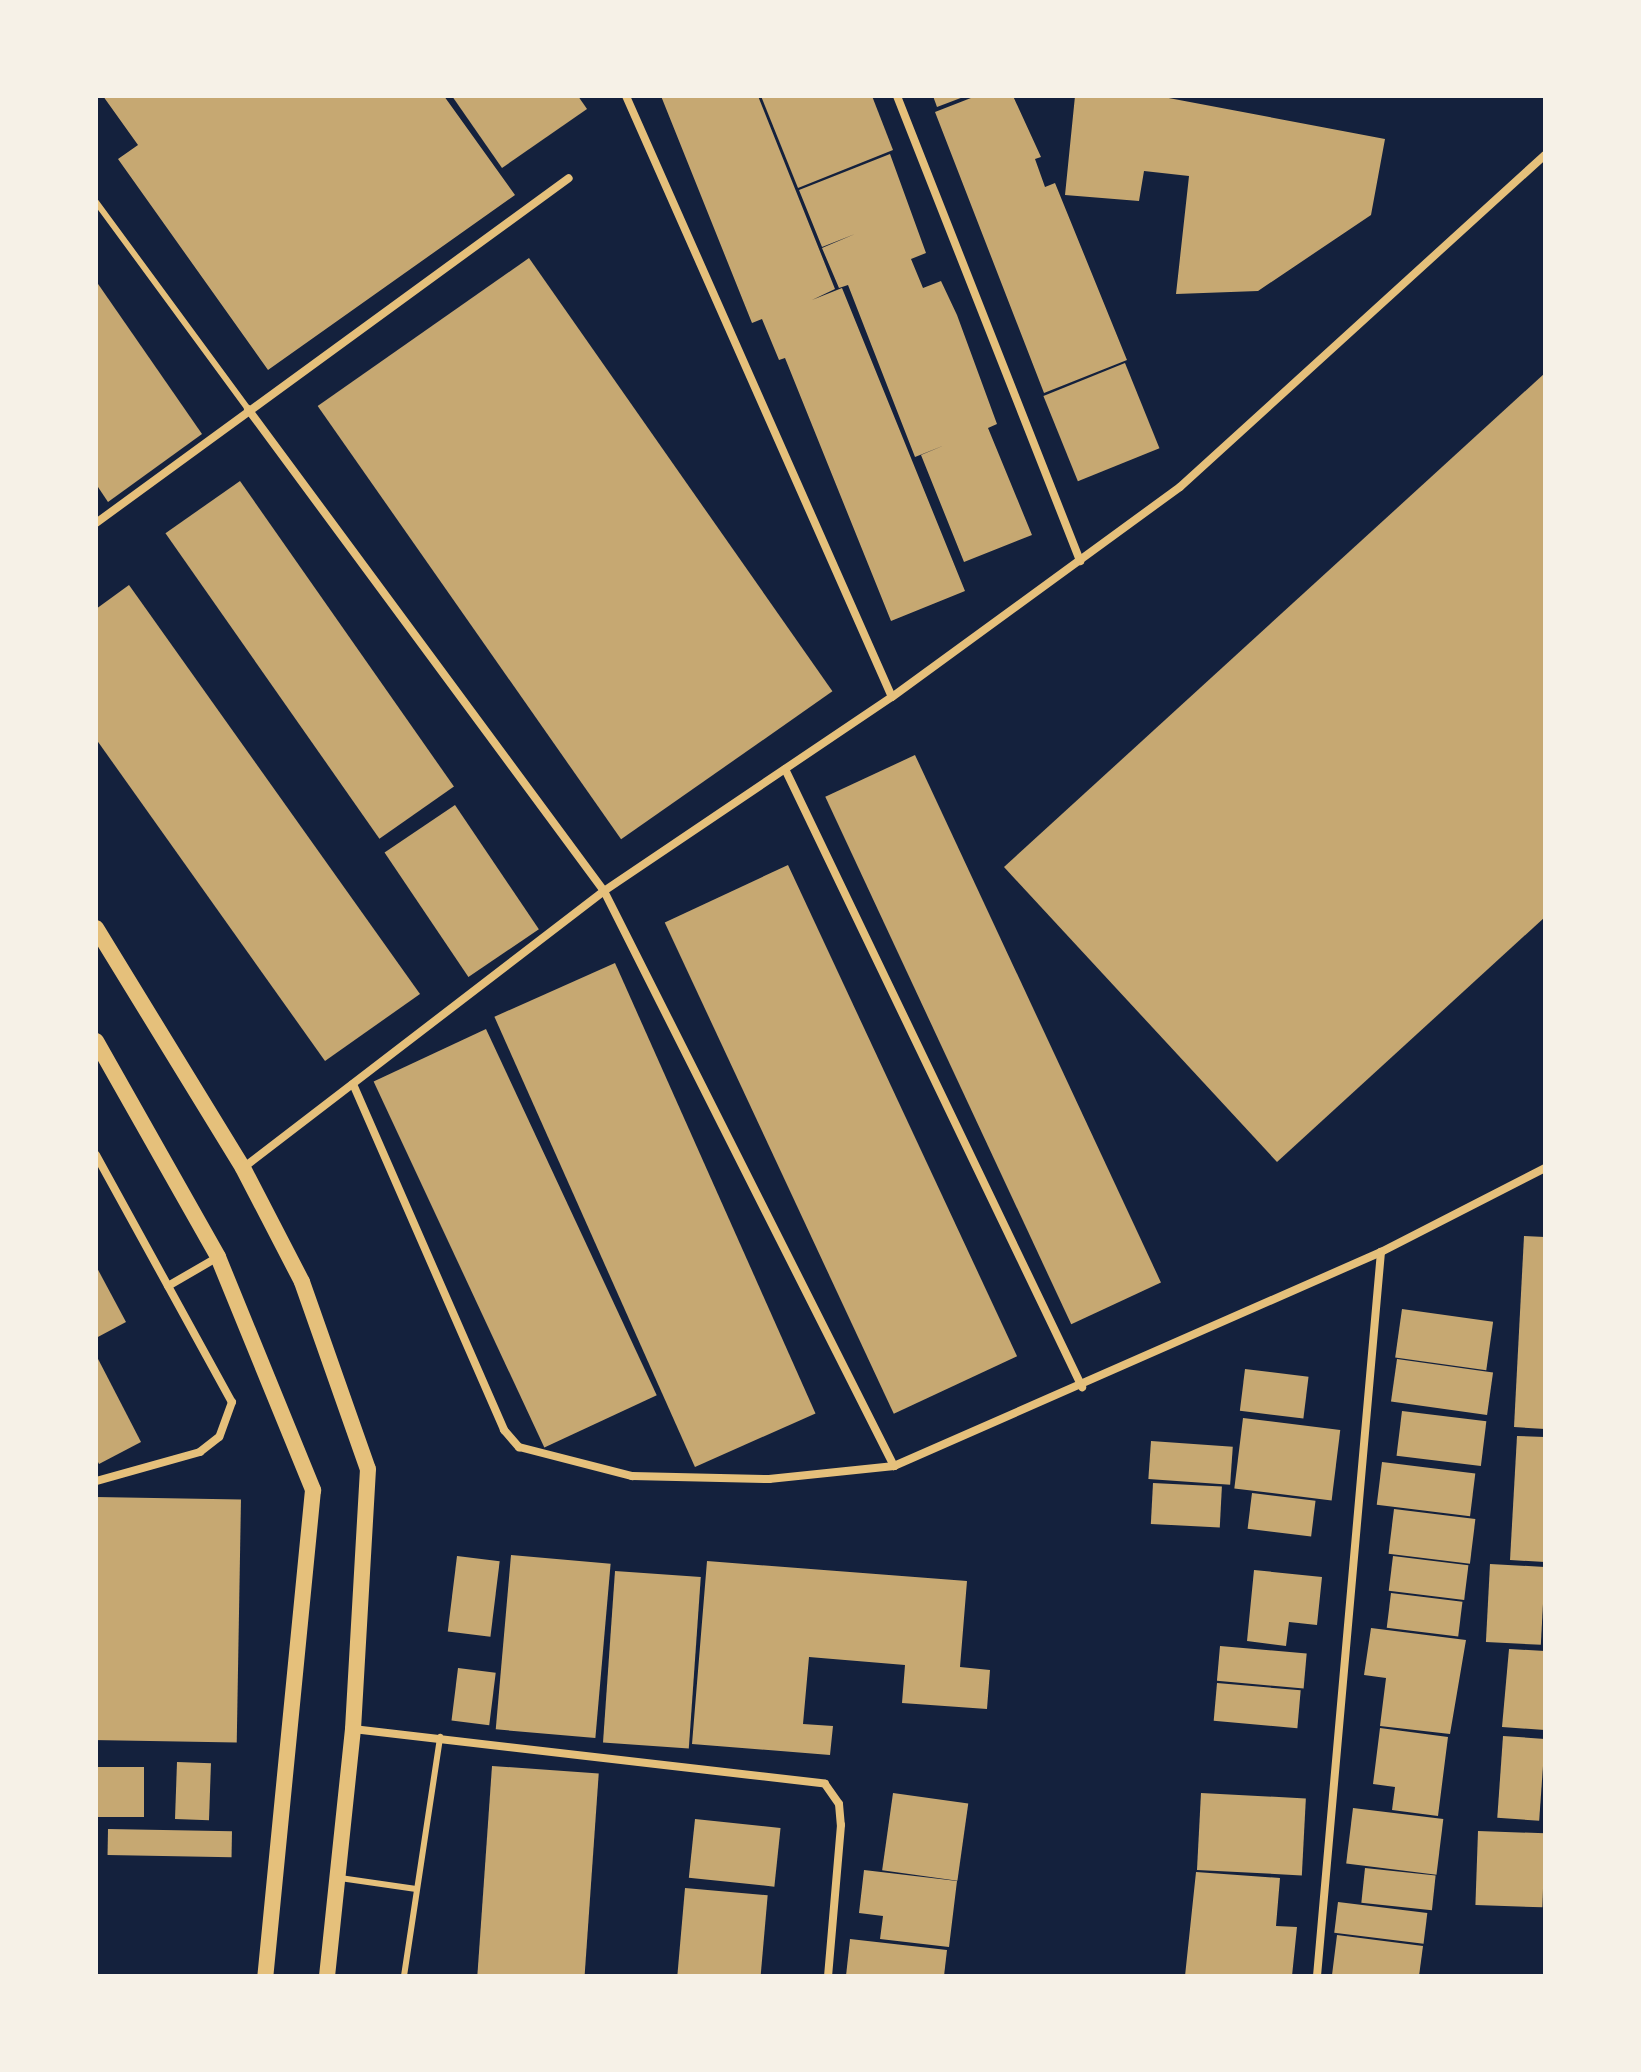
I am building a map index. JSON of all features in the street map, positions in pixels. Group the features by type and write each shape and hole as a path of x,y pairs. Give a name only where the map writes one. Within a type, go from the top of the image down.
{"main road":[{"path":"96,928 243,1168 302,1282 368,1469 353,1729 327,1976"},
{"path":"96,1041 218,1257 313,1490 265,1976"}],"street":[{"path":"626,96 892,697"},
{"path":"897,96 1080,561"},
{"path":"243,1168 604,891 892,697 1180,487 1545,155"},
{"path":"96,523 248,409 569,178"},
{"path":"248,409 604,891 894,1466"},
{"path":"785,769 1082,1387"},
{"path":"353,1084 504,1430 519,1447 632,1476 769,1479 894,1466 1082,1387 1381,1252 1545,1168"},
{"path":"96,1155 232,1402 230,1415 200,1452 96,1481"},
{"path":"1317,1976 1381,1252"},
{"path":"168,1286 218,1257"},
{"path":"353,1729 825,1784 839,1804 841,1825 828,1976"}],"lane":[{"path":"96,202 248,409"},
{"path":"404,1976 440,1737"},
{"path":"339,1878 416,1889"}],"building":[{"path":"103,96 444,96 515,195 268,370 118,159 138,145"},
{"path":"452,96 578,96 587,109 502,168"},
{"path":"661,96 758,96 835,289 812,300 842,288 965,591 891,621 785,358 779,360 762,319 752,323"},
{"path":"761,96 872,96 893,150 798,188"},
{"path":"933,96 966,96 937,107"},
{"path":"976,96 1013,96 1041,157 1035,159 1045,187 1055,183 1127,360 1044,393 935,112"},
{"path":"1075,96 1158,96 1385,139 1371,215 1258,291 1176,294 1189,176 1144,171 1139,201 1065,195"},
{"path":"890,154 926,253 911,259 923,288 941,281 957,315 997,424 988,428 1032,535 964,562 921,455 945,445 915,457 848,285 839,288 822,248 855,234 822,247 799,190"},
{"path":"529,258 832,691 621,839 318,406"},
{"path":"96,281 202,434 108,502 96,484"},
{"path":"1125,363 1159,448 1078,481 1043,396"},
{"path":"1545,373 1545,917 1277,1162 1004,867"},
{"path":"240,481 454,787 379,839 165,533"},
{"path":"129,585 420,994 325,1061 96,739 96,609"},
{"path":"915,755 1161,1282 1071,1324 825,797"},
{"path":"455,805 539,929 468,977 385,853"},
{"path":"788,865 1017,1356 894,1414 665,922"},
{"path":"615,963 816,1413 695,1467 494,1017"},
{"path":"486,1029 657,1395 544,1448 374,1081"},
{"path":"1524,1236 1545,1237 1545,1429 1514,1427"},
{"path":"96,1266 126,1322 96,1338"},
{"path":"1402,1309 1493,1322 1486,1370 1395,1358"},
{"path":"96,1355 141,1442 99,1464 96,1458"},
{"path":"1397,1359 1493,1372 1487,1415 1391,1402"},
{"path":"1245,1369 1309,1377 1303,1418 1240,1411"},
{"path":"1402,1411 1486,1421 1481,1466 1397,1456"},
{"path":"1243,1418 1340,1430 1332,1500 1234,1488"},
{"path":"1517,1436 1545,1437 1545,1562 1510,1560"},
{"path":"1151,1441 1233,1447 1230,1485 1148,1479"},
{"path":"1382,1462 1475,1473 1470,1516 1377,1505"},
{"path":"1153,1483 1222,1487 1220,1528 1151,1524"},
{"path":"1252,1493 1316,1501 1311,1537 1248,1529"},
{"path":"96,1497 241,1500 237,1742 96,1740"},
{"path":"1394,1509 1475,1519 1470,1564 1389,1554"},
{"path":"511,1555 611,1564 595,1738 496,1729"},
{"path":"457,1556 500,1561 490,1637 448,1631"},
{"path":"1393,1556 1468,1565 1464,1600 1389,1591"},
{"path":"707,1561 967,1581 960,1667 990,1670 987,1709 902,1703 905,1665 809,1657 803,1724 833,1726 830,1755 692,1744"},
{"path":"1490,1564 1545,1567 1541,1645 1486,1642"},
{"path":"1254,1570 1322,1577 1317,1625 1289,1622 1286,1646 1247,1641"},
{"path":"615,1571 701,1577 689,1749 603,1743"},
{"path":"1391,1593 1462,1602 1458,1637 1387,1628"},
{"path":"1371,1628 1466,1640 1450,1734 1380,1726 1386,1678 1364,1675"},
{"path":"1220,1646 1307,1654 1304,1688 1217,1681"},
{"path":"1509,1649 1545,1651 1545,1730 1502,1727"},
{"path":"458,1668 496,1673 489,1725 452,1721"},
{"path":"1217,1683 1301,1690 1297,1728 1214,1721"},
{"path":"1380,1728 1448,1737 1438,1816 1392,1810 1395,1787 1373,1784"},
{"path":"1503,1736 1545,1739 1539,1821 1497,1818"},
{"path":"177,1762 211,1763 209,1820 175,1819"},
{"path":"492,1766 599,1773 585,1976 477,1976"},
{"path":"97,1767 144,1767 144,1817 97,1817"},
{"path":"893,1793 968,1804 957,1881 882,1870"},
{"path":"1201,1793 1306,1798 1302,1875 1197,1870"},
{"path":"1353,1808 1443,1819 1436,1875 1346,1864"},
{"path":"695,1819 781,1828 774,1887 689,1878"},
{"path":"108,1829 232,1831 232,1857 108,1855"},
{"path":"1478,1831 1545,1833 1542,1907 1475,1905"},
{"path":"1365,1868 1436,1875 1432,1910 1361,1903"},
{"path":"864,1870 957,1881 949,1947 880,1939 883,1916 859,1913"},
{"path":"1196,1872 1280,1878 1276,1926 1297,1927 1292,1976 1185,1976"},
{"path":"685,1888 768,1895 761,1976 677,1976"},
{"path":"1338,1902 1427,1913 1424,1944 1334,1933"},
{"path":"1337,1935 1423,1946 1419,1976 1332,1975"},
{"path":"850,1939 947,1950 944,1976 846,1976"}]}
